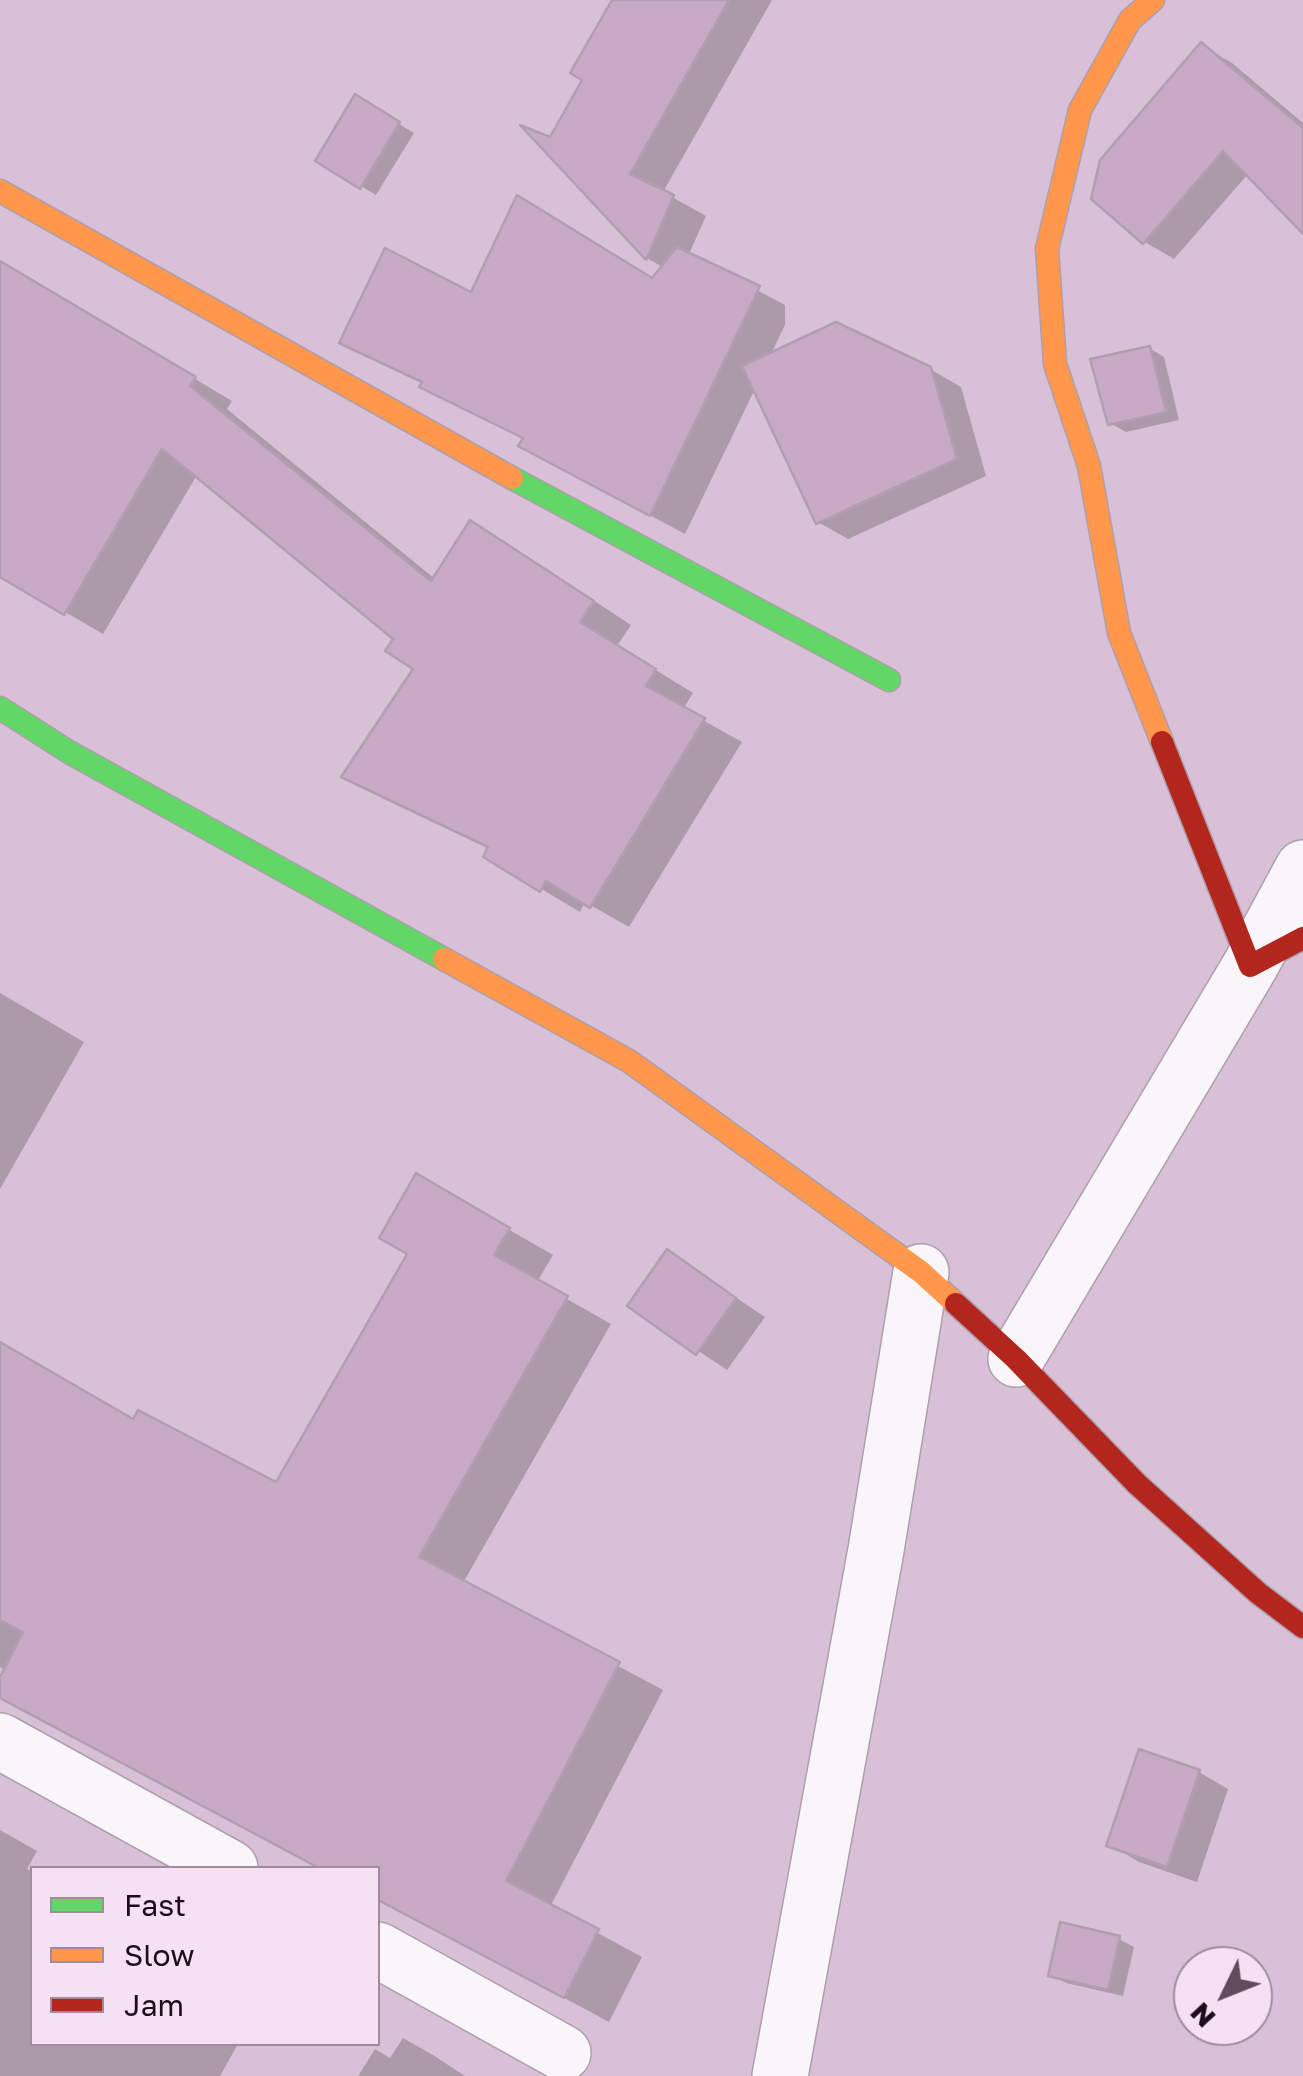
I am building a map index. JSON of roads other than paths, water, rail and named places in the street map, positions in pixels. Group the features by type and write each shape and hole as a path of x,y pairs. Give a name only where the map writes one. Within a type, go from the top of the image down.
{"street":[{"path":"1140,7 1080,110 1046,248 1055,364 1088,466 1119,632 1250,966"},
{"path":"0,192 435,437 889,680"},
{"path":"0,708 69,752 629,1061 922,1272 1016,1360 1137,1484 1258,1594 1303,1626"},
{"path":"1016,1360 1250,966 1303,868"},
{"path":"1250,966 1303,938"},
{"path":"780,2076 876,1550 922,1272"},
{"path":"0,1741 226,1866"},
{"path":"380,1951 563,2053"}]}
